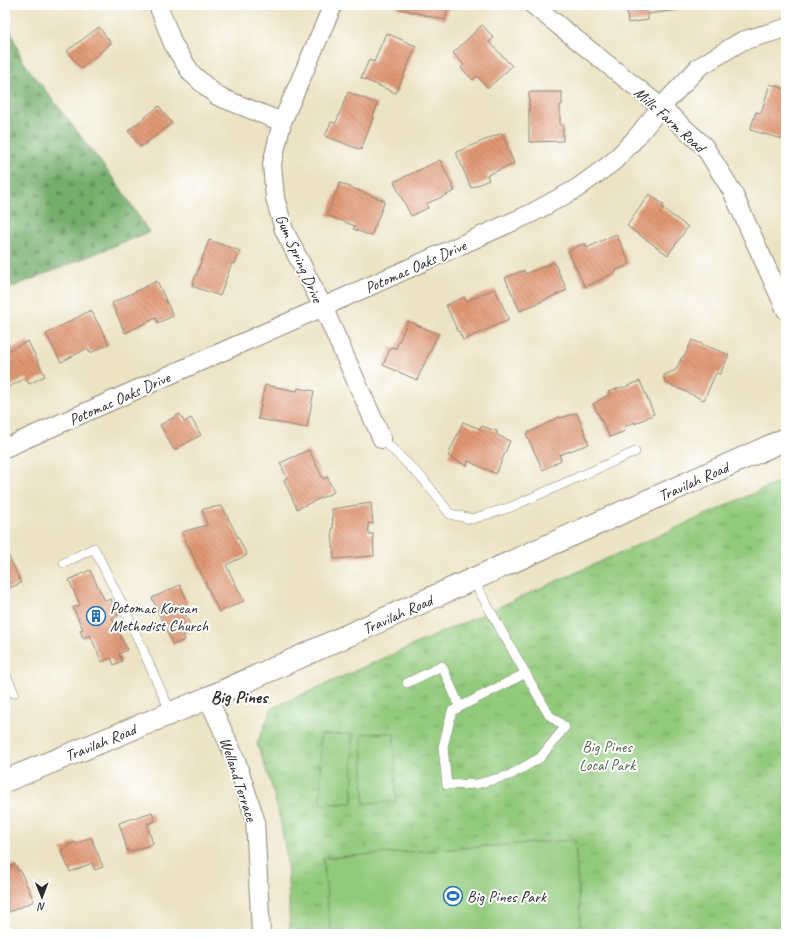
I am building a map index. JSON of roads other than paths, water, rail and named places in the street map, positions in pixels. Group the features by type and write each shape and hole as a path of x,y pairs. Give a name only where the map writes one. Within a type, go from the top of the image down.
{"main road":[{"name":"Travilah Road","path":"5,781 208,698 786,439"}],"street":[{"path":"158,5 173,44 191,73 217,96 282,122"},
{"name":"Gum Spring Drive","path":"333,5 282,122 272,164 275,198 284,230 323,307 382,438"},
{"name":"Mills Farm Road","path":"533,5 661,107 704,146 732,191 786,310"},
{"name":"Potomac Oaks Drive","path":"5,448 530,214 576,189 613,162 635,139 661,107 699,67 742,41 786,28"},
{"name":"Welland Terrace","path":"208,698 236,760 254,819 261,934"}],"lane":[{"path":"382,438 424,480 450,514 472,519 512,507 635,452"},
{"path":"64,563 94,548 124,608 171,713"},
{"path":"473,580 526,673 549,715 564,727 540,758 510,775 478,784 447,785 443,747 452,711 526,673"},
{"path":"407,683 442,666 460,707"},
{"path":"5,673 14,693"}],"place":[{"name":"Potomac Korean Methodist Church","path":"96,616"},
{"name":"Big Pines Park","path":"453,896"}],"district":[{"name":"Big Pines","path":"239,697"}],"park label":[{"name":"Big Pines Local Park","path":"607,755"}]}
